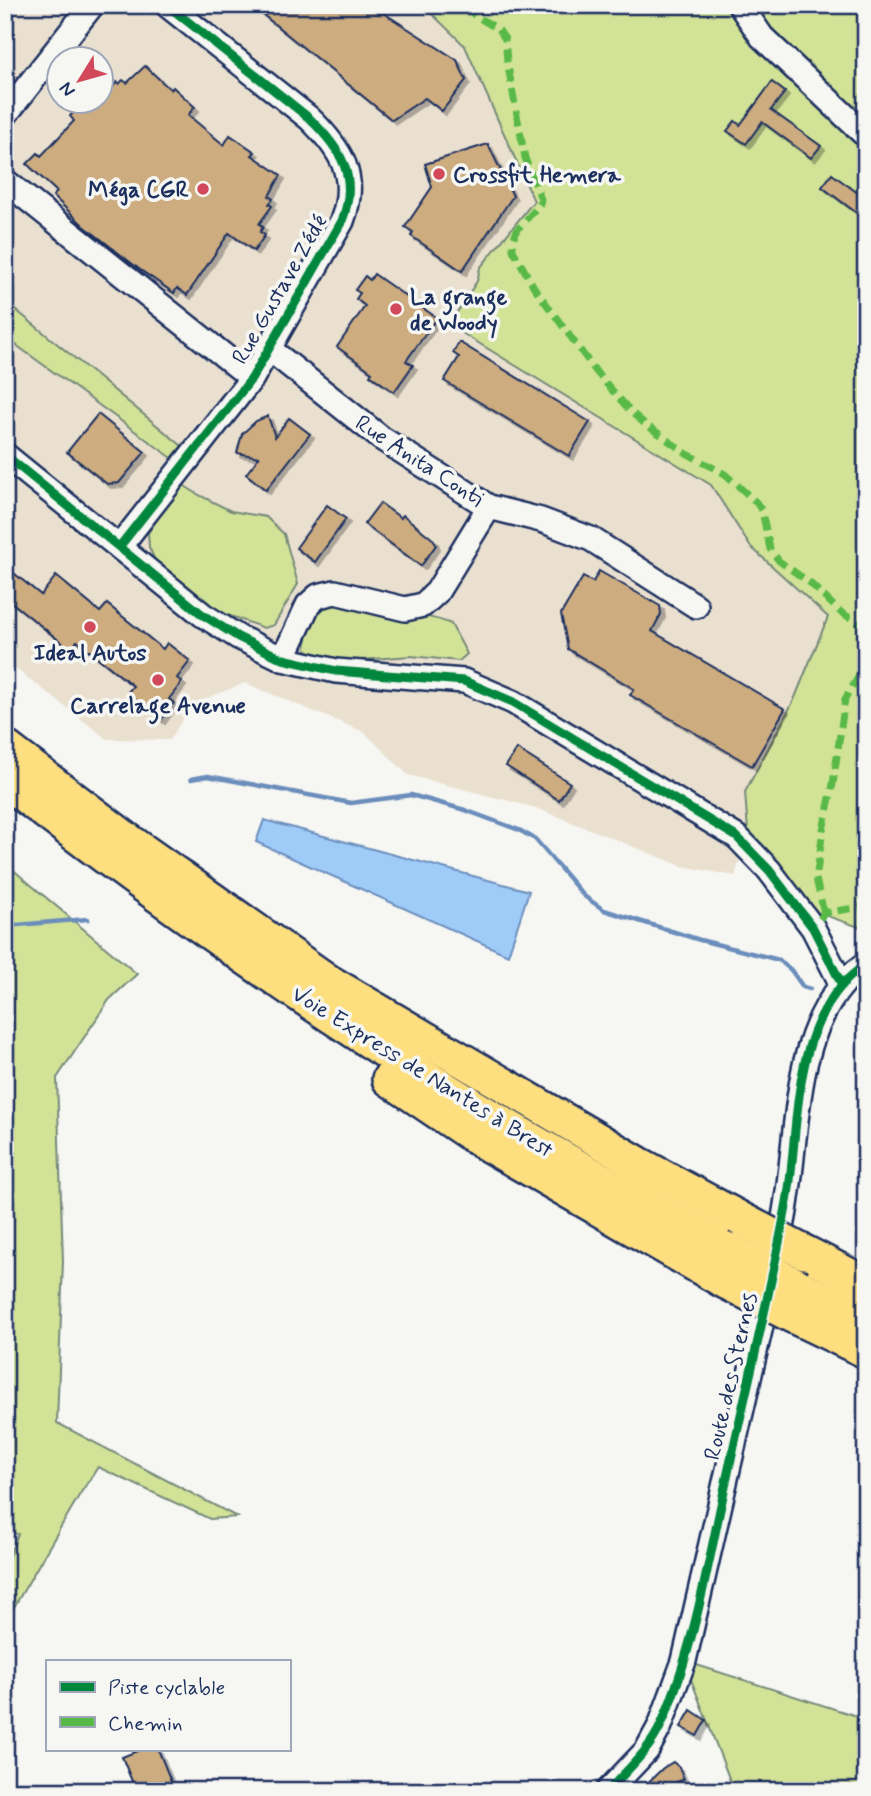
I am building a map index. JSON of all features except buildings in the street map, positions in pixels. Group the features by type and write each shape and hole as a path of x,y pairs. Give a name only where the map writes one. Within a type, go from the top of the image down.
{"highway":[{"name":"Voie Express de Nantes à Brest","path":"5,747 136,846 328,982 639,1164 866,1284"},
{"name":"Voie Express de Nantes à Brest","path":"5,781 206,931 320,1009 437,1084 625,1195 726,1265 796,1301 866,1320"},
{"path":"796,1301 866,1351"}],"street":[{"path":"5,115 92,5"},
{"name":"Rue Gustave Zédé","path":"120,546 251,378 342,221 348,205 347,175 338,149 309,118 167,5"},
{"path":"740,5 762,37 862,132 866,132"},
{"path":"5,181 251,378"},
{"name":"Rue Anita Conti","path":"268,348 381,438 489,507 541,520 591,539 696,606"},
{"path":"5,455 203,615 238,637 283,659 336,671 464,681 513,702 737,838 769,870 813,928 842,985"},
{"path":"283,659 308,605 318,596 335,592 405,609 423,605 437,592 489,507"},
{"name":"Route des Sternes","path":"608,1791 647,1750 660,1726 684,1661 761,1335 787,1198 808,1051 823,1014 842,985 866,964"}],"shaded area":[{"path":"5,5 423,5 465,46 534,202 480,268 477,281 449,325 711,485 750,546 828,617 794,700 745,792 748,831 735,876 682,866 536,808 408,775 364,732 245,683 192,704 170,740 107,739 5,660"}],"green space":[{"path":"423,5 866,5 866,923 859,927 818,913 748,831 745,792 794,700 828,617 750,546 711,485 449,325 477,281 480,268 534,201 465,46"},
{"path":"5,301 182,446 172,458 5,337"},
{"path":"180,483 231,511 266,517 284,534 298,584 274,625 264,628 214,610 159,570 149,547 148,533"},
{"path":"332,603 376,614 427,617 451,624 467,654 459,661 411,656 348,661 315,657 306,649 309,627 319,611"},
{"path":"5,863 137,974 109,1000 57,1078 63,1261 57,1423 237,1517 210,1519 98,1467 14,1607 5,1612 5,1565 18,1534 5,1532"},
{"path":"684,1661 866,1719 866,1791 734,1791"}],"water":[{"path":"264,820 529,891 508,955 256,842"}],"waterway":[{"path":"191,779 208,776 351,803 411,795 465,810 519,830 535,839 584,896 604,910 700,940 779,960 791,970 803,987 810,989"},
{"path":"5,926 88,919"}],"marked path":[{"path":"465,5 474,15 498,29 505,39 525,158 541,199 540,204 517,230 513,240 513,250 534,287 597,373 632,413 686,453 725,474 756,502 762,511 770,549 779,561 809,582 839,611 866,628"},
{"path":"824,913 816,879 845,699 866,664"},
{"path":"820,919 824,913 866,906"}],"cycle path":[{"path":"120,546 252,378 342,221 349,190 344,164 320,129 167,5"},
{"path":"5,455 203,615 238,637 283,659 336,671 464,681 513,702 737,837 769,870 813,928 842,985"},
{"path":"608,1791 637,1760 656,1734 682,1669 705,1580 780,1238 791,1175 805,1060 825,1008 845,982 866,964"}],"place":[{"name":"Crossfit Hemera","path":"439,174"},
{"name":"Méga CGR","path":"203,189"},
{"name":"La grange de Woody","path":"396,309"},
{"name":"Ideal Autos","path":"90,627"},
{"name":"Carrelage Avenue","path":"158,680"}]}
